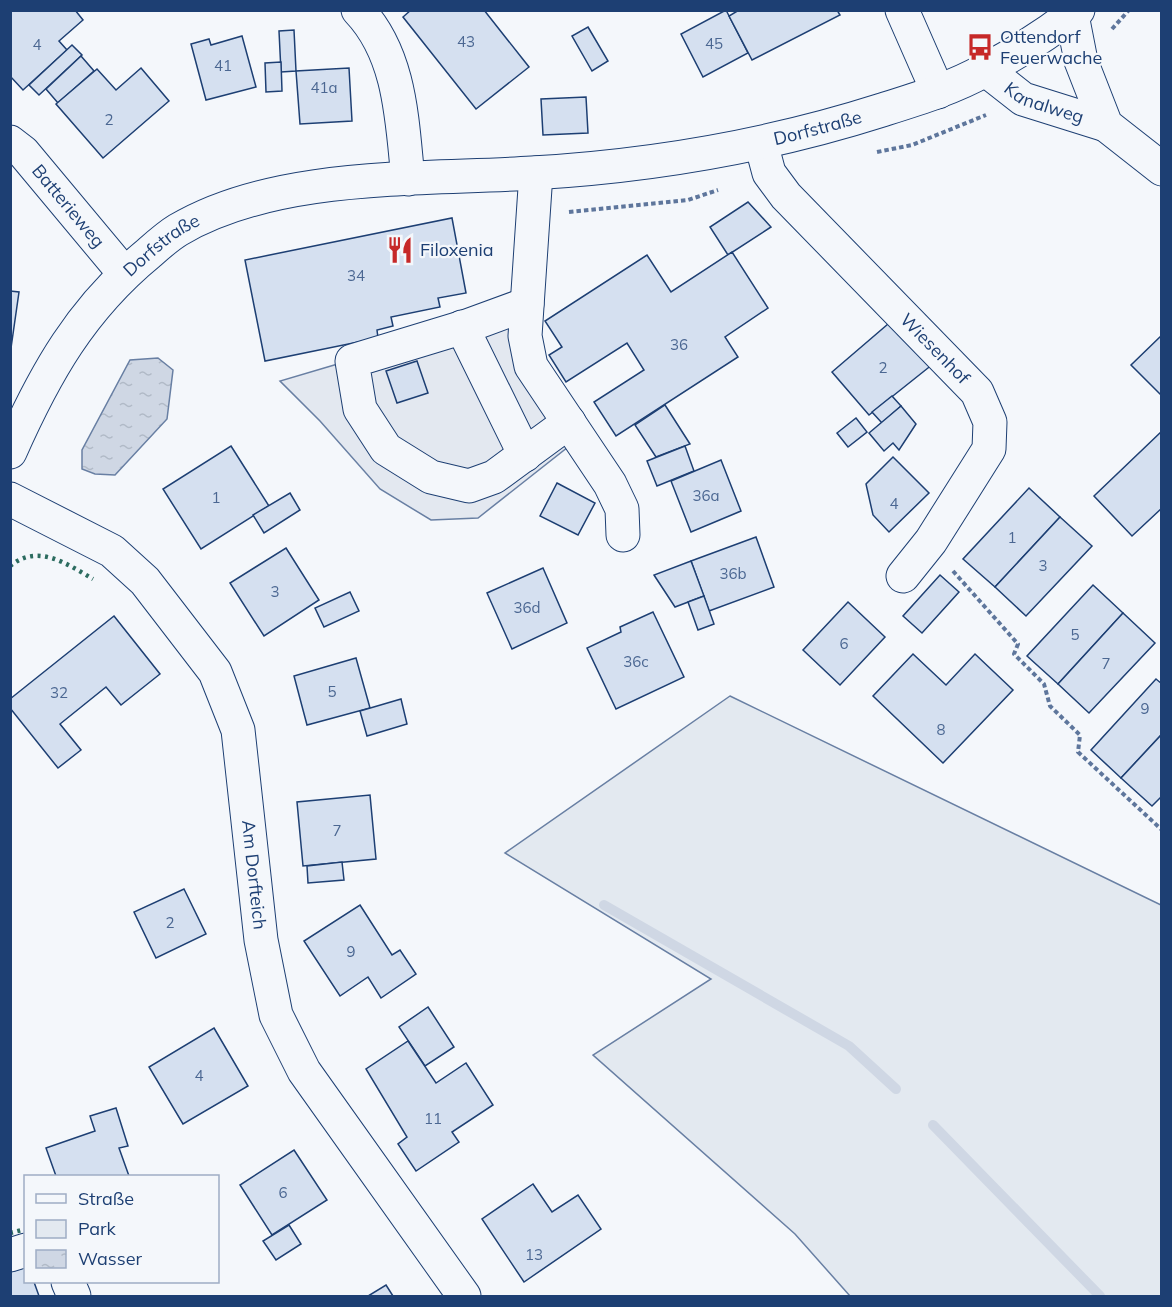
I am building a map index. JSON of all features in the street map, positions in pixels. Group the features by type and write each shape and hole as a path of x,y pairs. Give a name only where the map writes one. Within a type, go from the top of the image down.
{"street":[{"path":"358,10 382,44 394,74 402,115 408,179"},
{"path":"902,10 938,92"},
{"name":"Dorfstraße","path":"10,452 39,388 82,319 124,273 177,230 235,204 303,188 408,179 536,173 641,163 761,143 851,120 938,92 986,70 1075,13"},
{"name":"Kanalweg","path":"1075,13 1081,61 1106,126"},
{"name":"Kanalweg","path":"986,70 1023,99 1106,126 1161,169"},
{"name":"Batterieweg","path":"10,142 23,152 124,273"},
{"name":"Wiesenhof","path":"761,143 769,173 786,196 977,392 990,422 989,449 931,541 903,576"},
{"path":"536,173 525,336 531,366 610,484 622,508 623,535"},
{"path":"527,304 352,361 360,409 386,449 431,477 468,486 494,477 569,422"},
{"path":"462,327 525,454"},
{"name":"Am Dorfteich","path":"10,499 112,551 145,581 215,672 238,730 261,940 276,1015 304,1071 464,1296"}],"path":[{"path":"931,541 978,602 1018,644 1014,654 1044,684 1050,706 1080,735 1078,752 1161,830"}],"green space":[{"path":"730,696 1161,905 1161,1296 850,1296 795,1234 593,1055 711,979 505,853"}],"shaded area":[{"path":"508,298 568,447 478,518 431,520 380,489 320,421 280,381 341,363"}],"water":[{"path":"158,358 173,370 167,419 115,475 95,474 82,469 82,450 130,360"}],"building":[{"path":"10,10 75,10 83,20 59,41 67,50 23,90 10,76"},
{"path":"411,10 484,10 529,67 476,109 403,17"},
{"path":"726,10 748,53 703,77 681,34"},
{"path":"739,10 837,10 840,15 752,60 729,16"},
{"path":"588,27 608,61 592,71 572,36"},
{"path":"294,30 296,71 281,72 279,31"},
{"path":"242,36 256,87 206,100 191,44 209,39 211,45"},
{"path":"72,45 82,55 39,95 29,85"},
{"path":"81,56 94,71 58,103 46,89"},
{"path":"281,62 282,91 266,92 265,63"},
{"path":"141,68 169,101 103,158 56,104 97,69 116,90"},
{"path":"349,68 352,121 300,124 296,71"},
{"path":"586,97 588,133 543,135 541,99"},
{"path":"748,202 771,227 728,255 710,227"},
{"path":"452,218 466,293 438,298 440,307 391,317 393,326 377,330 378,338 265,361 245,260"},
{"path":"732,252 768,308 725,337 738,357 616,436 594,402 644,370 627,343 566,382 549,355 562,347 545,321 647,255 671,292"},
{"path":"10,291 19,292 10,355"},
{"path":"895,318 933,364 869,415 832,372"},
{"path":"1162,335 1162,396 1131,365"},
{"path":"417,361 428,393 397,403 386,371"},
{"path":"892,396 901,406 882,423 872,412"},
{"path":"665,405 690,444 656,457 635,425"},
{"path":"901,406 916,424 899,450 893,443 884,451 869,433"},
{"path":"856,418 867,432 848,447 837,433"},
{"path":"1162,431 1162,508 1132,536 1094,496"},
{"path":"231,446 269,506 201,549 163,489"},
{"path":"685,446 694,471 657,486 647,461"},
{"path":"893,457 929,493 889,532 873,515 866,484"},
{"path":"721,460 741,511 691,532 671,481"},
{"path":"557,483 595,503 578,535 540,516"},
{"path":"1029,488 1060,517 995,587 963,559"},
{"path":"290,493 300,510 264,533 253,515"},
{"path":"1060,517 1092,546 1026,616 995,587"},
{"path":"756,537 774,587 709,611 691,561"},
{"path":"286,548 319,600 264,636 230,583"},
{"path":"691,561 704,596 675,607 654,575"},
{"path":"543,568 567,623 512,649 487,593"},
{"path":"940,575 959,592 922,633 903,616"},
{"path":"1093,585 1123,613 1058,684 1027,656"},
{"path":"350,592 359,611 324,627 315,608"},
{"path":"704,596 714,624 698,630 688,602"},
{"path":"848,602 885,637 840,685 803,650"},
{"path":"653,612 684,677 616,709 587,648 621,632 620,627"},
{"path":"1123,613 1155,643 1089,713 1058,684"},
{"path":"114,616 160,674 121,705 106,687 60,724 81,750 58,768 10,708 10,699"},
{"path":"913,654 946,685 975,654 1013,690 943,763 873,696"},
{"path":"356,658 370,708 307,725 294,676"},
{"path":"1156,679 1162,684 1162,734 1121,778 1091,750"},
{"path":"401,699 407,724 367,736 360,711"},
{"path":"1162,734 1162,796 1152,806 1121,778"},
{"path":"370,795 376,859 303,866 297,802"},
{"path":"342,862 344,880 308,883 307,866"},
{"path":"184,889 206,934 156,958 134,912"},
{"path":"360,905 392,955 400,950 416,974 381,998 368,977 340,996 304,941"},
{"path":"428,1007 454,1047 425,1066 399,1027"},
{"path":"214,1028 248,1086 183,1124 149,1067"},
{"path":"408,1041 436,1083 466,1063 493,1105 452,1132 459,1142 416,1171 398,1144 407,1137 366,1069"},
{"path":"116,1108 128,1146 119,1148 129,1175 56,1175 46,1148 95,1131 90,1116"},
{"path":"294,1150 327,1200 272,1235 240,1185"},
{"path":"533,1184 552,1212 578,1195 601,1229 524,1282 482,1219"},
{"path":"289,1225 301,1244 276,1260 263,1241"},
{"path":"24,1268 24,1283 34,1283 39,1296 10,1296 10,1272"},
{"path":"386,1285 393,1296 368,1296"}],"waterway":[{"path":"604,905 849,1046 896,1089"},
{"path":"933,1125 1100,1296"}],"hedge":[{"path":"10,566 21,559 42,556 63,562 93,579"},
{"path":"10,1233 24,1230"}],"place":[{"name":"Ottendorf Feuerwache","path":"980,47"},
{"name":"Filoxenia","path":"400,250"}]}
